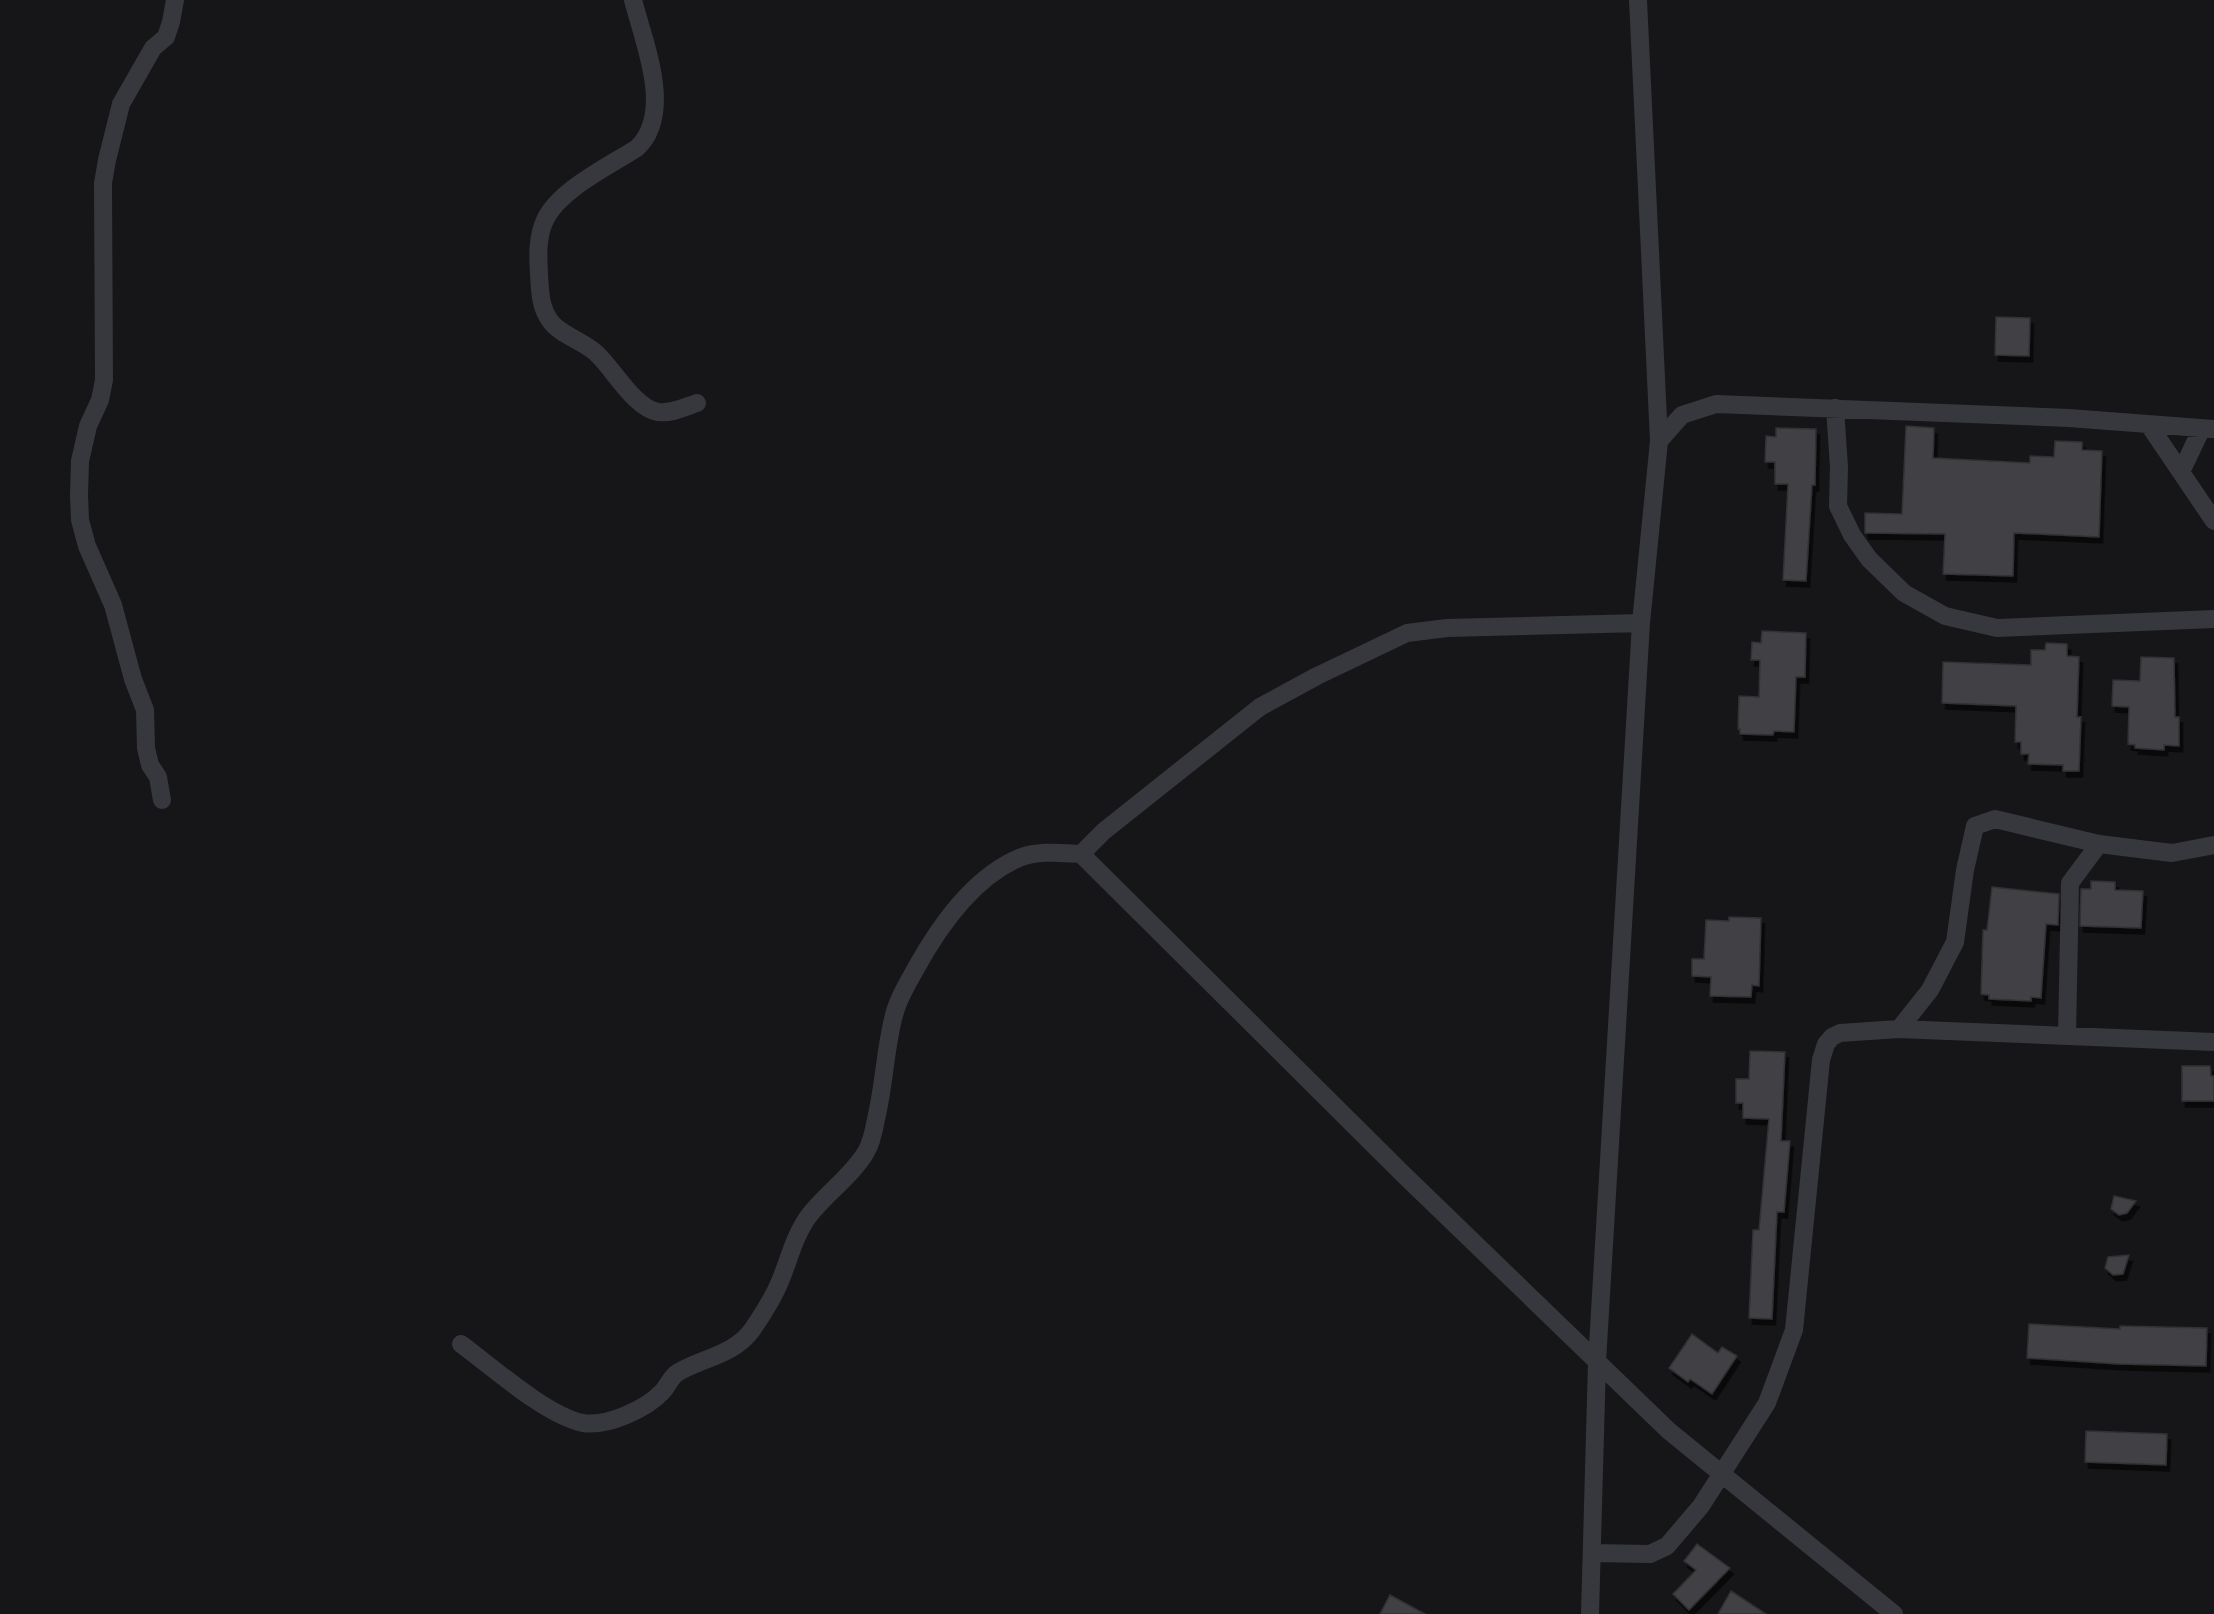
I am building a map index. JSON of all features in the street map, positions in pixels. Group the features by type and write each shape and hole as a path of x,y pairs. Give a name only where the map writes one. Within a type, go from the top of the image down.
{"street":[{"path":"162,800 158,777 150,765 146,748 145,710 133,679 113,605 87,546 80,520 79,495 83,449 88,426 100,400 104,380 103,183 107,160 121,104 153,48 166,37 175,0"},
{"path":"633,0 656,94 654,118 645,141 575,187 545,220 538,252 540,294 550,321 558,329 574,336 596,352 642,404 656,412 663,412 698,403"},
{"path":"1590,1614 1597,1362 1641,623 1659,441 1638,0"},
{"path":"1659,441 1682,415 1716,404 2069,418 2208,429 2181,472"},
{"path":"1835,408 1839,467 1838,506 1852,535 1869,559 1904,593 1945,616 1997,628 2214,619"},
{"path":"2148,425 2214,521"},
{"path":"1081,854 1104,831 1260,707 1317,676 1407,633 1447,627 1641,623"},
{"path":"1899,1029 1930,990 1955,942 1974,826 1995,819 2099,844 2172,853 2214,845"},
{"path":"2067,1036 2070,883 2099,844"},
{"path":"461,1344 554,1412 584,1423 607,1422 628,1415 661,1393 674,1375 716,1357 750,1333 780,1281 807,1218 866,1152 882,1093 893,1018 901,996 931,940 951,912 994,872 1020,858 1040,853 1081,854 1395,1167 1669,1431 1884,1610"},
{"path":"1592,1553 1650,1554 1667,1546 1701,1506 1767,1403 1794,1330 1805,1235 1816,1102 1823,1051 1832,1037 1840,1033 1899,1029 2214,1042"}],"building":[{"path":"1996,317 2030,318 2029,356 1995,355"},
{"path":"1906,426 1934,428 1933,458 2030,463 2030,456 2054,457 2055,441 2082,442 2082,450 2102,451 2099,537 2014,533 2013,576 1943,574 1945,534 1865,533 1865,513 1902,514"},
{"path":"1776,428 1816,429 1815,485 1812,485 1806,581 1783,580 1788,484 1775,484 1775,462 1765,462 1766,436 1776,437"},
{"path":"1762,631 1806,633 1805,677 1796,677 1794,732 1774,731 1773,735 1740,734 1740,729 1738,729 1739,696 1759,697 1760,660 1751,660 1752,642 1761,643"},
{"path":"2046,643 2067,644 2067,656 2079,657 2077,717 2081,717 2079,771 2063,771 2063,765 2028,764 2029,754 2021,754 2021,742 2015,742 2016,706 1942,703 1943,662 2031,665 2031,650 2045,650"},
{"path":"2141,657 2174,658 2175,717 2179,717 2179,746 2164,745 2164,750 2135,748 2135,745 2128,744 2129,707 2112,706 2113,680 2140,681"},
{"path":"2091,881 2115,882 2115,890 2143,891 2141,928 2080,926 2081,889 2091,889"},
{"path":"1992,887 2059,894 2058,925 2046,924 2041,998 2031,997 2031,1001 1989,999 1989,995 1981,994 1983,930 1987,930"},
{"path":"1729,917 1761,918 1759,986 1752,985 1751,997 1710,996 1711,977 1692,976 1692,959 1704,959 1706,920 1729,921"},
{"path":"1750,1051 1785,1052 1781,1141 1790,1141 1784,1212 1777,1212 1772,1319 1749,1318 1753,1230 1759,1230 1769,1119 1743,1118 1743,1103 1736,1103 1736,1079 1749,1079"},
{"path":"2182,1066 2210,1066 2211,1076 2214,1076 2214,1101 2182,1101"},
{"path":"2114,1196 2136,1201 2127,1213 2119,1215 2111,1209"},
{"path":"2129,1255 2123,1274 2113,1275 2105,1268 2108,1257"},
{"path":"2029,1324 2120,1329 2120,1326 2207,1328 2206,1366 2119,1364 2027,1358"},
{"path":"1692,1334 1718,1353 1722,1347 1737,1356 1712,1394 1690,1379 1688,1382 1669,1368"},
{"path":"2086,1431 2167,1434 2166,1465 2085,1462"},
{"path":"1697,1544 1730,1568 1689,1610 1673,1594 1696,1570 1684,1561"},
{"path":"1731,1591 1766,1614 1718,1614"},
{"path":"1390,1595 1425,1614 1380,1614"}]}
